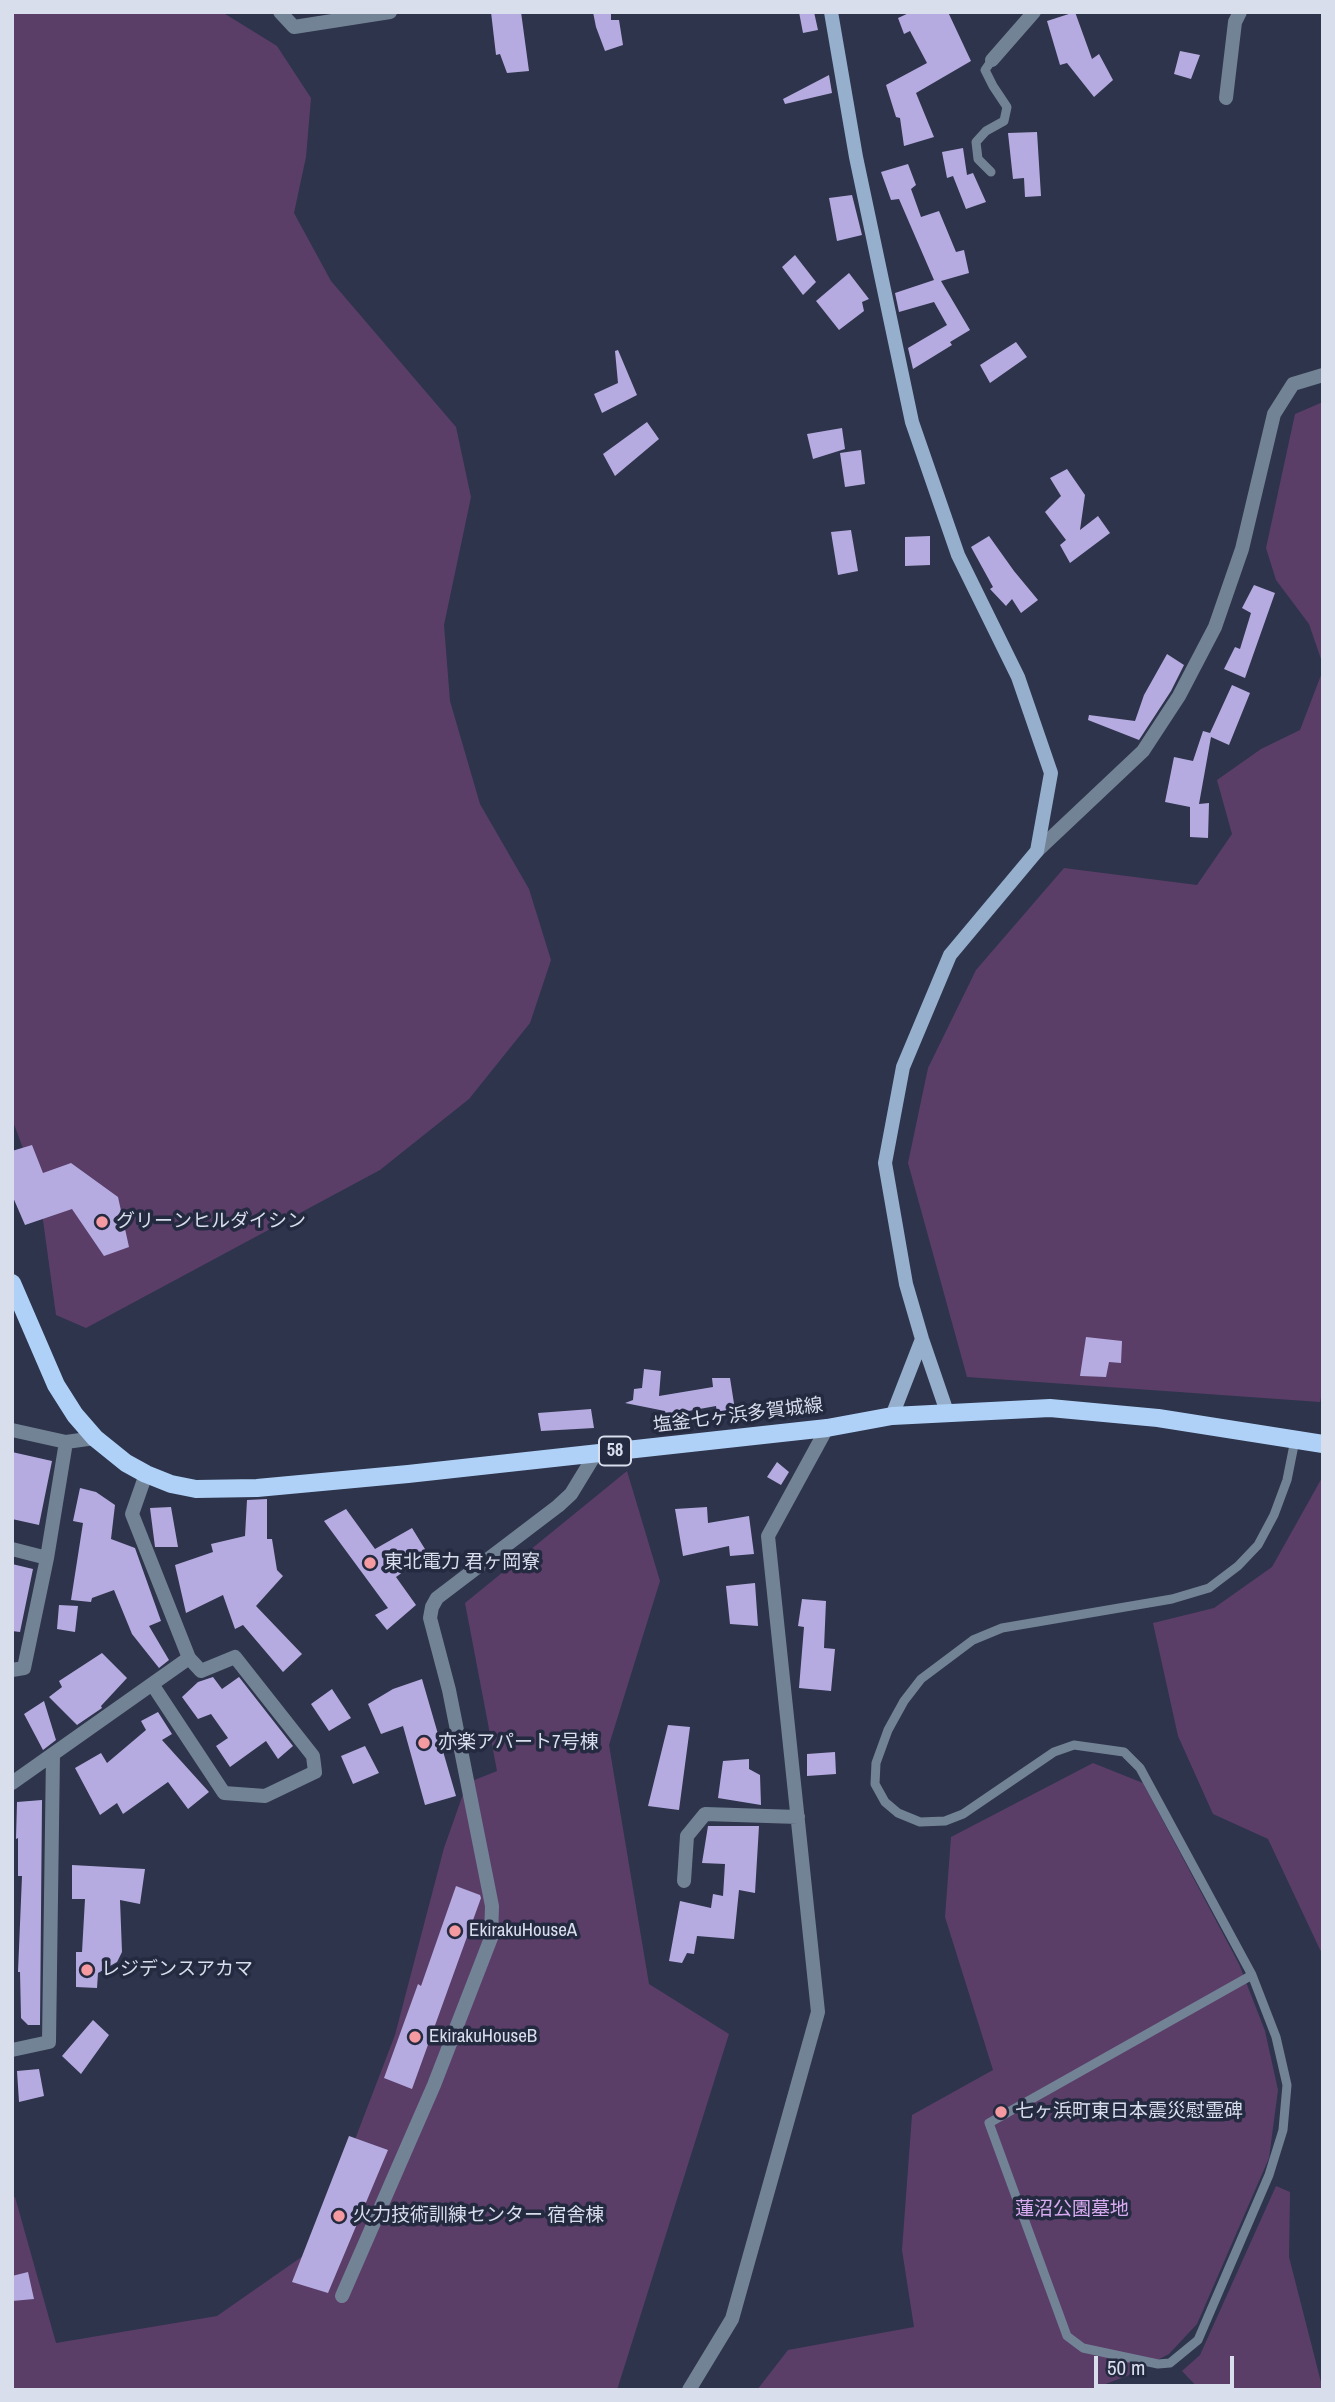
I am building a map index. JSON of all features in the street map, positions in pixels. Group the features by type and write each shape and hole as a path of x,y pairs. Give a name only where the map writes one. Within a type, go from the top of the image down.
{"main road":[{"name":"塩釜七ヶ浜多賀城線","path":"12,1283 56,1385 94,1438 126,1463 146,1474 171,1484 196,1489 223,1490 408,1474 827,1427 892,1416 947,1412 1050,1408 1158,1418 1323,1444"}],"street":[{"path":"280,12 294,27 390,12"},
{"path":"831,12 856,157 912,422 958,555 1018,677 1051,773 1037,851"},
{"path":"992,60 1034,12"},
{"path":"1226,98 1235,22 1240,12"},
{"path":"947,1412 906,1284 885,1163 903,1067 950,955 1037,851 1143,751 1179,696 1215,627 1242,549 1274,414 1293,384 1323,375"},
{"path":"892,1416 922,1339"},
{"path":"689,2390 732,2319 818,2012 768,1536 827,1427"},
{"path":"12,1430 66,1442 94,1438"},
{"path":"12,1670 24,1668 47,1558 66,1442"},
{"path":"342,2296 434,2085 491,1938 492,1906 449,1690 430,1618 432,1607 437,1598 571,1494 596,1453"},
{"path":"146,1474 132,1514 188,1658 201,1671 235,1657 313,1756 315,1772 265,1796 224,1793 152,1684"},
{"path":"12,1549 47,1558"},
{"path":"12,1783 188,1658"},
{"path":"12,2050 49,2042 53,1754"},
{"path":"684,1881 687,1836 705,1814 798,1817"}],"lane":[{"path":"991,172 978,159 976,142 986,131 1004,121 1007,107 985,69 992,60"},
{"path":"1252,1975 989,2123 1067,2336 1083,2348 1158,2364 1170,2362 1198,2340 1269,2175 1283,2130 1287,2085 1276,2037 1252,1975 1140,1768 1124,1752 1074,1745 1054,1752 962,1814 945,1821 920,1822 898,1813 885,1802 875,1784 876,1763 888,1730 904,1701 921,1679 973,1640 1002,1628 1172,1599 1209,1588 1238,1566 1258,1545 1274,1515 1287,1480 1295,1440"}],"green space":[{"path":"12,12 222,12 277,46 311,98 306,157 294,213 331,281 456,427 471,497 444,625 450,701 480,804 529,889 551,960 530,1023 469,1099 380,1170 86,1328 56,1315 39,1191 12,1119"},
{"path":"1323,402 1323,665 1309,624 1276,580 1266,548 1295,414"},
{"path":"1323,670 1323,1388 1320,1402 967,1377 908,1163 928,1068 976,970 1064,868 1197,885 1232,834 1217,780 1261,749 1300,730"},
{"path":"627,1471 660,1581 609,1745 649,1984 729,2034 617,2390 12,2390 12,2198 15,2197 56,2343 217,2316 313,2249 395,2035 444,1848 467,1783 497,1771 465,1603"},
{"path":"1323,1476 1323,1956 1268,1839 1213,1814 1178,1736 1153,1623 1214,1608 1272,1567"},
{"name":"蓮沼公園墓地","path":"1093,1763 1143,1783 1239,1964 1265,2031 1278,2090 1269,2158 1197,2324 1169,2354 1127,2376 1089,2390 757,2390 788,2350 914,2327 902,2250 912,2115 993,2070 945,1917 951,1837"},
{"path":"1276,2186 1290,2192 1289,2257 1323,2390 1200,2390 1182,2371 1200,2355"}],"building":[{"path":"491,12 521,12 529,71 507,73 500,54 496,55"},
{"path":"593,12 611,12 611,20 619,20 623,45 605,51"},
{"path":"799,12 814,12 818,30 803,33"},
{"path":"911,12 948,12 971,61 916,93 934,137 904,146 900,118 896,117 886,85 927,63 910,31 904,34 898,18"},
{"path":"1075,12 1092,59 1099,54 1113,80 1094,97 1067,63 1060,65 1047,21"},
{"path":"1180,51 1200,55 1191,79 1174,74"},
{"path":"829,75 832,93 785,104 783,99"},
{"path":"1037,132 1041,196 1025,197 1024,178 1013,179 1008,133"},
{"path":"963,148 967,175 973,173 986,202 966,209 953,176 947,178 942,152"},
{"path":"908,164 916,185 911,189 921,217 939,211 956,252 964,250 969,273 941,281 970,330 950,342 952,345 913,369 908,348 947,325 934,302 899,312 895,293 934,280 899,199 891,200 881,172"},
{"path":"852,195 862,235 837,241 829,198"},
{"path":"795,255 816,282 803,295 782,267"},
{"path":"849,273 869,299 862,302 864,311 839,330 816,301"},
{"path":"1016,342 1027,357 990,383 980,365"},
{"path":"618,350 637,395 602,413 594,394 618,383 615,351"},
{"path":"647,422 659,439 615,476 603,454"},
{"path":"842,428 845,449 813,459 807,434"},
{"path":"861,450 865,484 845,487 840,453"},
{"path":"1067,469 1085,495 1080,530 1098,516 1110,533 1070,563 1060,545 1066,540 1045,512 1061,496 1050,478"},
{"path":"851,530 858,571 838,575 831,532"},
{"path":"930,536 930,565 905,566 905,537"},
{"path":"989,536 1038,600 1021,613 1012,599 1006,606 990,589 993,587 971,547"},
{"path":"1254,585 1275,593 1245,678 1224,669 1235,647 1240,649 1251,613 1242,608"},
{"path":"1167,654 1184,665 1171,691 1139,740 1088,720 1089,715 1135,721 1144,695"},
{"path":"1232,685 1250,693 1229,745 1211,737 1199,804 1209,803 1208,838 1190,837 1190,807 1165,802 1174,757 1193,761 1203,731 1210,733"},
{"path":"32,1145 43,1173 71,1163 118,1197 129,1247 104,1256 72,1209 25,1225 12,1195 12,1151"},
{"path":"1086,1337 1122,1341 1121,1363 1109,1362 1106,1377 1080,1376"},
{"path":"644,1369 661,1371 659,1396 713,1387 712,1378 730,1378 735,1410 717,1413 716,1406 666,1415 665,1411 625,1403 633,1400 634,1389 642,1388"},
{"path":"591,1409 594,1428 541,1431 538,1413"},
{"path":"12,1452 52,1461 39,1525 12,1519"},
{"path":"777,1462 789,1472 781,1485 767,1477"},
{"path":"80,1488 96,1492 115,1505 111,1539 135,1548 161,1621 149,1626 169,1660 159,1668 132,1634 114,1590 92,1598 91,1602 71,1600 83,1523 73,1521"},
{"path":"267,1499 267,1539 272,1539 277,1570 283,1576 256,1606 302,1654 283,1672 243,1625 235,1629 223,1595 186,1613 175,1565 213,1552 211,1544 245,1536 247,1500"},
{"path":"171,1507 178,1547 155,1547 150,1508"},
{"path":"707,1507 708,1523 749,1516 754,1554 730,1556 729,1546 683,1556 675,1509"},
{"name":"東北電力 君ヶ岡寮","path":"346,1509 375,1549 412,1528 428,1554 396,1577 416,1605 387,1630 375,1615 388,1608 324,1521"},
{"path":"12,1564 33,1569 20,1632 12,1631"},
{"path":"755,1583 758,1626 730,1624 726,1586"},
{"path":"802,1599 826,1601 824,1648 835,1649 831,1691 799,1688 804,1627 798,1626"},
{"path":"59,1605 78,1606 75,1632 57,1629"},
{"path":"102,1653 127,1678 102,1708 77,1725 49,1697 62,1687 59,1681"},
{"path":"213,1677 222,1689 239,1677 293,1746 278,1759 266,1741 230,1767 216,1746 228,1738 211,1714 198,1719 182,1697 198,1682"},
{"name":"亦楽アパート7号棟","path":"422,1679 456,1796 425,1805 403,1726 381,1734 368,1704 393,1689"},
{"path":"332,1689 351,1718 329,1731 311,1704"},
{"path":"44,1701 56,1740 43,1750 24,1714"},
{"path":"158,1712 172,1734 162,1740 209,1792 188,1809 168,1782 123,1814 117,1803 100,1815 75,1768 101,1753 107,1763 146,1730 141,1721"},
{"path":"668,1725 690,1727 679,1810 648,1806"},
{"path":"365,1746 379,1773 353,1784 341,1756"},
{"path":"835,1752 836,1774 807,1776 807,1754"},
{"path":"749,1759 749,1769 760,1775 761,1805 718,1798 723,1761"},
{"path":"42,1800 40,2025 28,2025 21,2018 18,1972 22,1876 18,1876 17,1802"},
{"path":"708,1826 759,1826 755,1893 739,1890 734,1939 697,1936 694,1954 687,1953 682,1963 669,1961 680,1901 711,1908 713,1894 723,1896 725,1864 702,1863"},
{"path":"72,1865 145,1869 140,1904 120,1900 122,1952 117,1962 98,1973 97,1988 76,1987 76,1952 82,1952 85,1899 72,1899"},
{"path":"456,1886 480,1895 481,1898 412,2089 384,2078 418,1984 421,1986"},
{"path":"93,2020 109,2035 81,2074 62,2056"},
{"path":"39,2069 44,2096 19,2102 17,2071"},
{"name":"火力技術訓練センター 宿舎棟","path":"349,2136 388,2150 328,2293 292,2282"},
{"path":"28,2272 34,2299 12,2301 12,2276"}],"place":[{"name":"グリーンヒルダイシン","path":"102,1222"},
{"name":"東北電力 君ヶ岡寮","path":"370,1563"},
{"name":"亦楽アパート7号棟","path":"424,1743"},
{"name":"EkirakuHouseA","path":"455,1931"},
{"name":"レジデンスアカマ","path":"87,1970"},
{"name":"EkirakuHouseB","path":"415,2037"},
{"name":"七ヶ浜町東日本震災慰霊碑","path":"1001,2112"},
{"name":"火力技術訓練センター 宿舎棟","path":"339,2216"}]}
